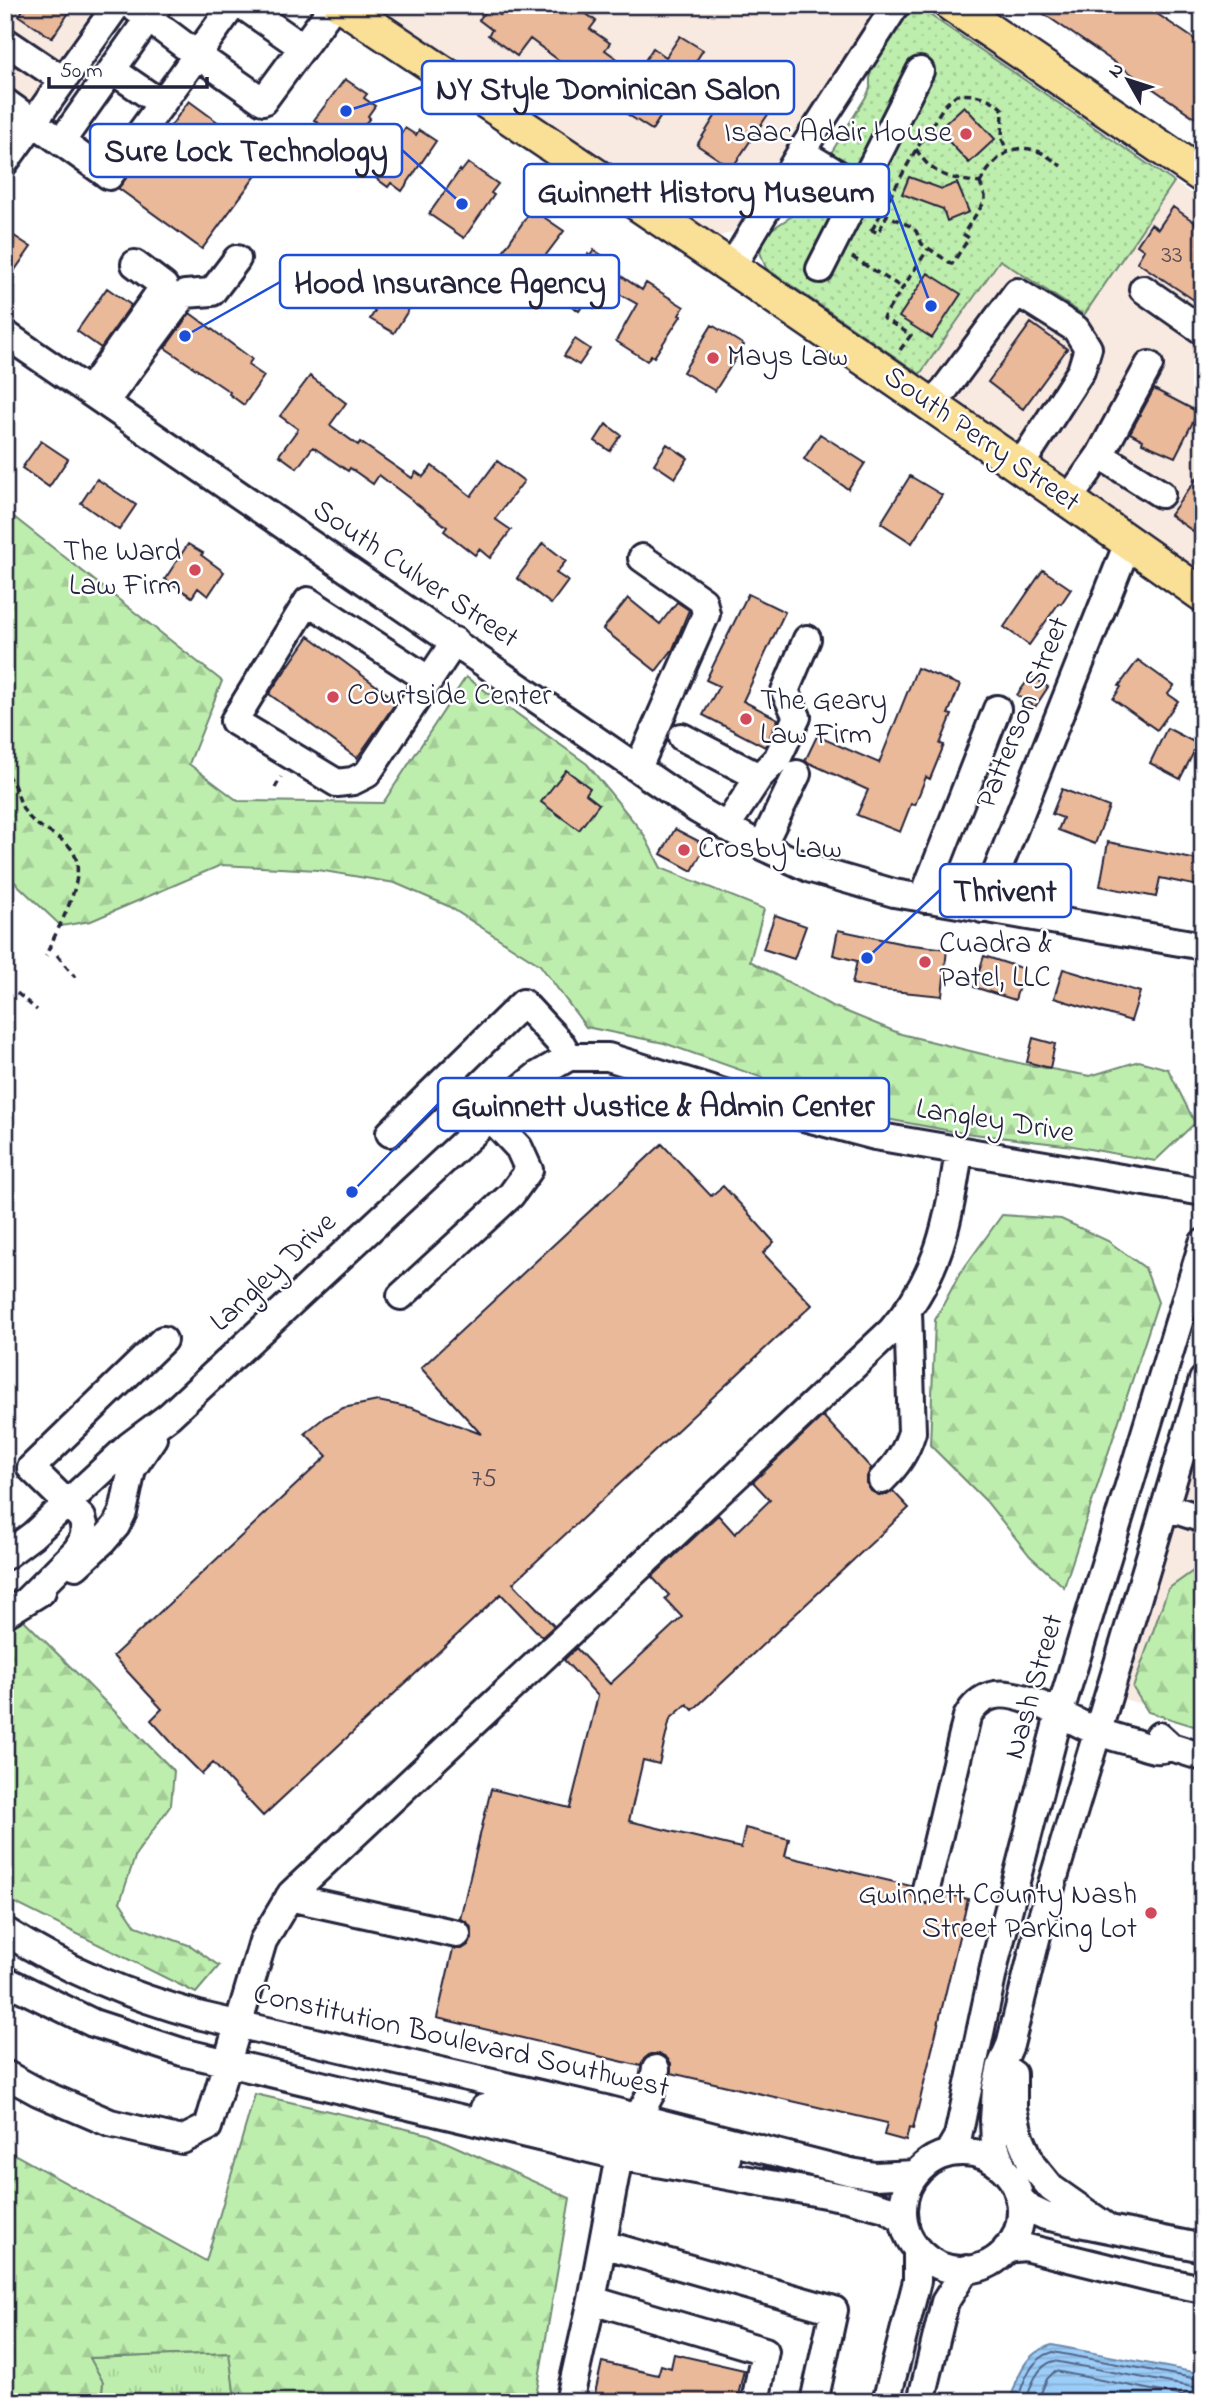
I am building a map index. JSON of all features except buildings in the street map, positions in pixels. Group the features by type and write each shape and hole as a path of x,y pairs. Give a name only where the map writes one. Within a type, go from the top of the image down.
{"main road":[{"name":"South Perry Street","path":"341,5 933,405 1203,595"},
{"path":"952,5 1203,176"}],"street":[{"path":"5,162 117,5"},
{"path":"5,102 109,176 233,5"},
{"path":"243,5 302,47"},
{"path":"61,142 112,70 146,10 197,55 263,101 334,5"},
{"path":"731,268 896,5"},
{"path":"5,41 63,80"},
{"path":"112,70 162,104"},
{"path":"820,269 920,71"},
{"path":"802,152 861,188"},
{"path":"97,397 185,294 212,292 237,259"},
{"path":"97,397 164,286 135,264"},
{"path":"1143,289 1203,331"},
{"path":"933,405 1017,292 1076,330 1088,348 1081,371 1020,466"},
{"name":"South Culver Street","path":"5,334 638,768 726,827 762,846 811,869 894,893 1203,946"},
{"path":"1068,500 1100,455 1149,365"},
{"path":"1100,455 1160,494"},
{"name":"Patterson Street","path":"982,909 1128,542"},
{"path":"638,768 706,614 703,601 642,558"},
{"path":"429,680 308,601 234,721 337,783 353,781 367,774 455,641"},
{"path":"726,827 759,777 777,759 797,717 785,691 807,639"},
{"path":"925,900 927,888 997,709"},
{"path":"682,737 759,777"},
{"path":"762,846 797,774"},
{"path":"390,1133 523,1003 562,1045 569,1057"},
{"name":"Langley Drive","path":"5,1556 33,1535 129,1446 169,1416 538,1074 569,1057 608,1057 812,1120 875,1136 1203,1192"},
{"path":"401,1297 511,1195 528,1170 519,1148 490,1117"},
{"path":"5,2074 38,2092 110,2123 182,2140 208,2127 263,1941 289,1897 312,1872 870,1350 908,1311 933,1267 942,1242 959,1151"},
{"name":"Nash Street","path":"948,2153 958,2136 996,1958 1059,1715 1203,1243"},
{"path":"882,1480 897,1466 908,1448 912,1432 908,1311"},
{"path":"16,1607 82,1542 85,1526 82,1518 31,1468 163,1340"},
{"path":"1003,2168 977,2154 948,2153 934,2158 915,2174 907,2190 903,2219 908,2235 917,2249 931,2261 948,2268 966,2269 988,2263 1006,2249 1016,2233 1020,2216 1019,2198 995,2147 996,2089 1001,2066 1010,2045 1039,1927 1203,1380"},
{"name":"Langley Drive","path":"16,1607 70,1573 116,1526 122,1512 131,1469 169,1416"},
{"path":"1166,1507 1203,1519"},
{"path":"926,1889 967,1717 972,1708 992,1695 1007,1695 1033,1701 1059,1715 1163,1737 1171,1747 1203,1757"},
{"path":"289,1897 457,1934"},
{"name":"Constitution Boulevard Southwest","path":"5,1931 62,1964 126,1993 161,2004 638,2117 873,2176 915,2174"},
{"path":"5,1980 70,2014 169,2049 574,2145 616,2169 660,2164 848,2199 885,2208 903,2219"},
{"path":"1010,2045 1013,2109 1019,2134 1032,2165 1051,2188 1108,2228"},
{"path":"451,2116 488,2107 584,2127 617,2130 638,2117 649,2076"},
{"path":"604,2109 628,2098 635,2087 649,2076"},
{"path":"649,2076 655,2114 676,2127"},
{"path":"569,2402 592,2300 616,2169 638,2145 662,2143 740,2161 770,2151"},
{"path":"1019,2198 1030,2209 1045,2216 1203,2248"},
{"path":"603,2244 834,2310 814,2402"},
{"path":"1006,2249 1024,2247 1203,2289"},
{"path":"886,2402 917,2281 917,2249"},
{"path":"921,2402 945,2302 966,2269"},
{"path":"592,2300 765,2351 755,2402"}],"path":[{"path":"1007,151 1002,139 1003,110 989,98 956,95 950,99 913,151 871,229 878,233 887,215 911,226 922,244 952,264 968,238 963,234 985,201 980,183 987,171 1007,151 1038,151 1061,166"},
{"path":"913,151 929,168 939,174 980,183"},
{"path":"898,352 911,335 883,318 928,249"},
{"path":"855,258 901,287"},
{"path":"5,775 13,783 23,810 29,818 68,845 75,858 75,888 46,956"},
{"path":"275,788 280,778"},
{"path":"57,955 75,977"},
{"path":"17,993 37,1010"}],"shaded area":[{"path":"5,5 96,5 5,138"},
{"path":"374,5 880,5 743,224 736,231 721,236 713,234"},
{"path":"1174,182 1203,201 1203,577 920,374 1000,260 1084,315"},
{"path":"1203,1419 1203,1724 1118,1697"}],"green space":[{"path":"921,9 1174,182 1084,315 1000,260 920,374 766,268 760,252 766,233 792,216 867,95 870,88 870,69 906,12"},
{"path":"5,510 222,681 189,764 238,801 383,803 466,677 587,764 643,833 661,868 764,909 750,961 830,1005 901,1034 1023,1064 1090,1076 1139,1061 1168,1069 1195,1123 1155,1161 1073,1146 957,1132 870,1116 664,1043 586,1027 540,965 448,906 395,883 318,870 221,865 91,921 61,926 5,873"},
{"path":"1002,1215 1061,1219 1108,1241 1145,1268 1158,1302 1064,1587 1030,1556 986,1501 930,1445 935,1320 959,1275"},
{"path":"1203,1564 1203,1729 1148,1712 1133,1688 1168,1589"},
{"path":"5,1601 174,1771 171,1805 136,1854 120,1902 136,1926 191,1946 219,1966 196,1993 5,1898"},
{"path":"255,2094 428,2134 570,2198 535,2402 243,2402 234,2391 229,2353 90,2358 103,2382 101,2402 5,2402 5,2149 206,2261"},
{"path":"230,2353 234,2391 243,2402 101,2402 103,2382 89,2358"}],"water":[{"path":"1052,2345 1203,2374 1203,2402 1010,2402 1023,2366 1035,2353"}],"place":[{"name":"NY Style Dominican Salon","path":"346,111"},
{"name":"Isaac Adair House","path":"966,134"},
{"name":"Sure Lock Technology","path":"462,204"},
{"name":"Gwinnett History Museum","path":"931,306"},
{"name":"Hood Insurance Agency","path":"185,336"},
{"name":"Mays Law","path":"713,358"},
{"name":"The Ward Law Firm","path":"195,570"},
{"name":"Courtside Center","path":"333,697"},
{"name":"The Geary Law Firm","path":"746,719"},
{"name":"Crosby Law","path":"684,850"},
{"name":"Thrivent","path":"867,958"},
{"name":"Cuadra & Patel, LLC","path":"925,962"},
{"name":"Gwinnett Justice & Admin Center","path":"352,1192"},
{"name":"Gwinnett County Nash Street Parking Lot","path":"1151,1913"}]}
